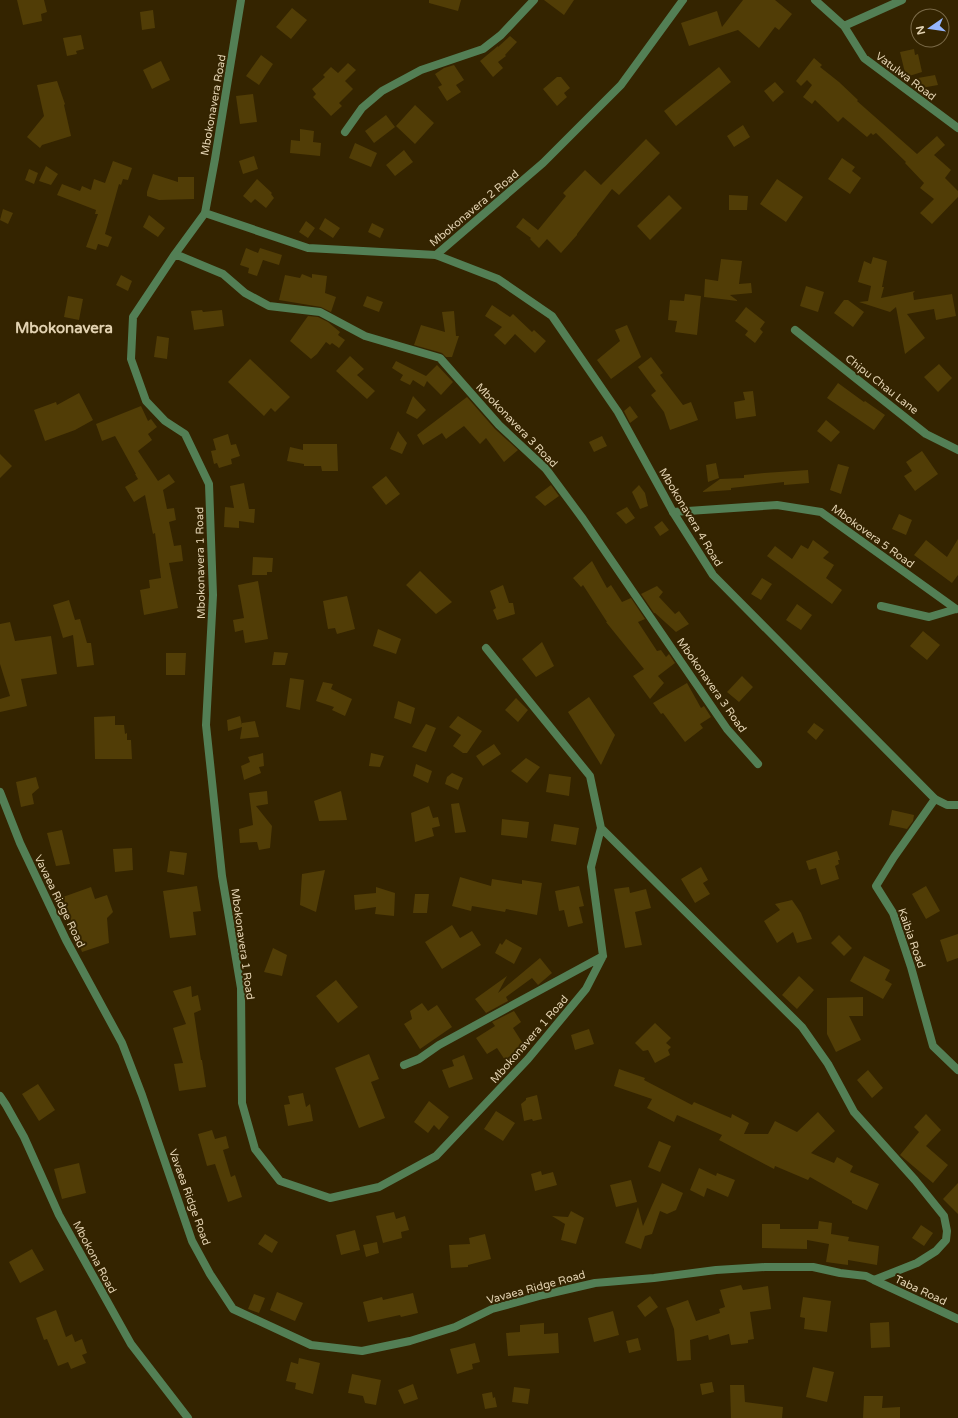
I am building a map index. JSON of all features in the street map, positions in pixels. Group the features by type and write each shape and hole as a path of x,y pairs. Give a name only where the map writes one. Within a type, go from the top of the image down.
{"street":[{"name":"Mbokonavera Road","path":"205,213 218,144 241,0"},
{"path":"345,132 362,108 382,91 421,70 483,49 501,35 534,0"},
{"name":"Mbokonavera 2 Road","path":"205,213 308,248 436,256 544,163 621,85 683,0"},
{"name":"Vatulwa Road","path":"815,0 844,26 864,58 958,128"},
{"path":"844,26 902,0"},
{"name":"Mbokonavera 1 Road","path":"205,213 175,254 133,317 131,359 146,401 165,421 185,434 209,484 214,595 206,725 222,876 241,988 242,1103 255,1149 280,1181 330,1198 379,1187 386,1184 436,1156 528,1059 586,990 603,956"},
{"name":"Mbokonavera 3 Road","path":"175,254 224,274 245,293 269,306 320,312 365,336 440,358 499,424 546,469 583,519 727,729 758,764"},
{"name":"Mbokonavera 4 Road","path":"436,256 498,279 552,316 618,412 673,512 713,575 935,799 947,805 958,805"},
{"name":"Chipu Chau Lane","path":"795,330 926,434 958,450"},
{"name":"Mbokovera 5 Road","path":"673,512 778,505 820,512 956,609 929,617 881,606"},
{"path":"404,1065 419,1059 439,1045 603,956 591,867 601,828 590,776 486,648"},
{"name":"Vavaea Ridge Road","path":"0,792 20,843 66,940 122,1043 192,1241 210,1274 233,1308 311,1345 362,1352 410,1341 455,1327 492,1309 595,1283 654,1278 716,1270 766,1267 813,1268 866,1276 874,1280"},
{"name":"Kaibia Road","path":"935,799 894,857 876,886 893,913 911,967 933,1046 958,1070"},
{"path":"601,828 802,1028 828,1064 854,1112 915,1180 944,1216 946,1240 936,1251 917,1263 874,1280"},
{"name":"Mbokona Road","path":"0,1096 24,1137 63,1222 131,1344 188,1418"},
{"name":"Taba Road","path":"874,1280 958,1319"}],"building":[{"path":"17,0 44,0 47,12 41,14 42,21 23,25"},
{"path":"429,0 461,0 458,11 429,3"},
{"path":"544,0 574,0 564,15"},
{"path":"743,0 775,0 792,14 779,30 775,27 759,48 738,30 689,46 681,23 717,11 722,27"},
{"path":"292,8 307,20 291,39 276,27"},
{"path":"153,10 155,28 142,30 140,12"},
{"path":"81,35 84,49 76,51 77,54 67,56 63,38"},
{"path":"510,36 517,42 505,55 506,56 498,62 503,68 493,77 480,61"},
{"path":"914,49 915,55 918,54 922,72 906,77 900,52"},
{"path":"261,55 273,64 259,85 246,76"},
{"path":"814,58 822,65 820,67 839,82 858,100 857,101 917,154 937,136 945,145 934,155 951,170 945,178 958,191 958,197 932,224 920,213 934,199 920,188 924,183 905,163 906,162 876,133 873,135 871,133 867,137 843,117 838,122 815,100 812,104 803,97 812,85 807,80 801,86 796,81"},
{"path":"161,61 170,80 152,89 143,70"},
{"path":"348,63 356,70 345,81 353,89 339,103 342,106 331,116 313,97 316,94 312,89 325,77 323,75 331,67 338,73"},
{"path":"454,65 464,80 456,85 461,92 447,101 438,87 442,85 435,74 444,68"},
{"path":"719,67 731,82 676,126 664,111"},
{"path":"935,75 938,85 921,88 918,78"},
{"path":"557,77 561,77 570,88 564,93 567,97 557,106 543,89"},
{"path":"57,81 65,104 71,136 42,145 40,148 27,137 44,116 37,85"},
{"path":"775,82 784,92 773,102 764,91"},
{"path":"253,94 257,122 240,124 236,96"},
{"path":"415,105 434,123 415,144 396,126"},
{"path":"386,115 395,127 374,143 365,131"},
{"path":"743,125 750,137 734,147 727,136"},
{"path":"300,129 314,131 313,142 321,143 320,156 290,153 291,140 300,141"},
{"path":"646,139 660,153 619,195 612,189 577,235 561,253 547,239 539,248 530,239 531,238 516,227 523,218 538,230 566,196 563,193 585,170 601,185"},
{"path":"355,143 377,153 371,167 349,158"},
{"path":"404,150 413,162 395,176 386,165"},
{"path":"254,156 258,169 243,174 239,161"},
{"path":"842,158 855,167 852,171 861,178 850,194 828,179"},
{"path":"113,161 132,168 128,180 123,179 121,185 119,184 105,234 112,237 108,247 98,244 96,250 86,247 98,214 95,214 96,210 57,195 62,184 80,191 82,186 91,190 94,179 105,183"},
{"path":"46,166 58,174 51,185 39,181"},
{"path":"29,169 38,173 34,184 25,180"},
{"path":"153,174 178,182 178,177 194,177 194,199 159,200 147,196"},
{"path":"257,179 272,193 271,194 274,198 266,208 255,199 251,203 243,196"},
{"path":"777,179 803,197 786,222 760,204"},
{"path":"669,195 682,208 650,240 637,226"},
{"path":"729,195 748,196 747,210 729,210"},
{"path":"3,209 13,213 8,224 0,220"},
{"path":"149,215 165,228 158,237 143,227"},
{"path":"325,218 340,228 333,238 319,229"},
{"path":"306,221 315,228 308,238 299,232"},
{"path":"372,223 384,229 380,238 368,232"},
{"path":"246,248 258,253 260,248 282,255 279,265 263,260 257,276 248,273 249,268 240,265"},
{"path":"873,257 887,261 882,287 884,287 881,298 915,291 913,293 914,300 952,294 956,316 936,320 934,309 907,314 925,338 905,354 896,307 890,312 859,302 868,301 871,286 858,282 864,261 871,264"},
{"path":"721,259 742,261 739,284 751,283 752,293 730,295 738,301 704,297 705,279 718,281"},
{"path":"302,274 312,278 312,274 327,276 325,293 336,297 331,312 321,307 279,300 285,275 300,278"},
{"path":"121,275 132,281 128,291 116,285"},
{"path":"806,286 824,292 818,312 800,306"},
{"path":"685,294 701,296 697,335 675,332 677,321 668,320 670,300 684,301"},
{"path":"68,296 83,299 79,320 64,317"},
{"path":"367,296 383,302 379,312 363,306"},
{"path":"844,300 848,300 864,312 853,327 834,313"},
{"path":"492,305 510,317 513,314 532,332 534,330 546,341 535,353 515,334 505,345 494,335 502,327 485,316"},
{"path":"746,307 765,322 760,329 763,332 755,343 745,335 748,331 735,321"},
{"path":"202,310 203,312 222,310 224,326 194,330 191,311"},
{"path":"454,311 456,336 459,336 452,357 446,357 442,353 414,345 421,325 445,332 442,312"},
{"path":"308,316 318,317 328,322 340,332 338,335 345,340 339,348 332,343 330,345 326,342 311,359 290,341"},
{"path":"627,325 641,357 611,379 597,360 620,341 615,330"},
{"path":"157,336 169,338 167,359 154,357"},
{"path":"350,356 364,369 357,375 375,391 367,399 336,371"},
{"path":"651,357 663,373 660,375 683,405 691,402 698,420 670,430 664,412 651,395 656,391 638,367"},
{"path":"250,359 290,397 275,412 271,408 264,416 228,382"},
{"path":"396,361 426,376 437,365 453,382 441,395 427,381 424,387 413,380 410,385 400,380 403,375 392,368"},
{"path":"939,364 952,378 938,392 924,377"},
{"path":"838,383 885,415 874,430 827,398"},
{"path":"753,391 756,416 736,419 734,402 745,400 743,392"},
{"path":"79,393 93,420 75,430 45,441 34,410 56,402 57,405"},
{"path":"413,396 426,410 417,419 406,413"},
{"path":"467,397 495,429 518,450 504,462 486,438 480,444 464,426 446,439 442,433 423,445 417,435"},
{"path":"141,406 148,421 151,419 157,427 148,434 152,440 138,451 158,481 169,474 175,482 163,490 167,509 174,508 176,520 169,522 174,546 181,545 183,561 169,563 178,608 144,615 140,590 150,588 149,580 161,578 155,533 153,534 145,495 134,502 125,487 138,479 136,474 115,436 102,441 96,424"},
{"path":"630,406 638,417 630,423 624,411"},
{"path":"826,420 840,432 831,442 817,431"},
{"path":"398,431 407,443 402,454 390,449"},
{"path":"228,434 231,445 236,444 240,456 231,459 232,464 219,468 217,463 214,464 211,451 216,450 213,439"},
{"path":"602,436 607,446 594,452 589,442"},
{"path":"303,444 337,444 338,471 322,471 321,466 304,466 304,464 287,461 290,447 303,450"},
{"path":"922,451 938,474 915,491 904,476 912,471 906,462"},
{"path":"0,454 12,466 0,478"},
{"path":"716,463 719,478 708,482 706,465"},
{"path":"838,464 849,467 841,494 830,490"},
{"path":"808,470 809,483 784,485 784,482 731,488 731,490 702,492 720,479 744,478 744,475"},
{"path":"386,476 400,494 386,505 372,487"},
{"path":"244,483 249,509 255,509 254,523 239,521 239,528 224,527 225,507 234,508 230,486"},
{"path":"551,485 559,496 545,506 535,497"},
{"path":"639,485 645,493 648,506 640,509 632,492"},
{"path":"627,507 635,518 626,524 616,513"},
{"path":"899,514 912,520 906,535 892,529"},
{"path":"662,521 669,530 660,536 654,527"},
{"path":"958,539 958,575 952,583 914,555 926,540 947,557"},
{"path":"813,540 829,552 823,558 834,565 826,578 842,590 832,604 767,556 775,546 792,559 801,545 808,549"},
{"path":"253,557 273,558 272,572 267,572 267,575 252,575"},
{"path":"592,561 607,588 611,585 622,602 631,598 645,619 638,622 657,651 661,650 666,657 669,654 675,663 658,676 664,683 650,699 633,676 644,669 606,622 583,585 581,587 573,578"},
{"path":"420,571 452,602 436,614 406,585"},
{"path":"762,578 772,584 761,600 751,594"},
{"path":"258,581 268,639 245,643 243,630 235,632 233,620 244,618 238,585"},
{"path":"503,585 509,603 513,603 515,614 497,620 493,610 496,608 490,591"},
{"path":"657,586 663,592 659,597 675,614 679,611 689,624 676,632 654,613 641,594"},
{"path":"347,596 355,629 337,634 335,628 328,629 323,601"},
{"path":"69,600 75,620 80,619 87,643 91,643 94,665 77,667 73,635 63,638 53,605"},
{"path":"797,604 812,615 801,630 786,620"},
{"path":"10,622 15,641 51,636 57,674 21,679 27,706 0,712 0,699 10,696 0,664 0,624"},
{"path":"378,629 401,639 396,654 373,646"},
{"path":"923,631 940,645 927,660 910,646"},
{"path":"542,642 554,666 536,677 522,659"},
{"path":"274,652 288,653 285,665 272,665"},
{"path":"166,653 186,653 185,675 166,675"},
{"path":"742,676 753,687 739,702 727,692"},
{"path":"290,678 304,680 300,710 286,707"},
{"path":"323,682 333,684 331,689 352,699 345,716 332,710 334,707 316,701"},
{"path":"687,683 701,708 704,706 711,717 700,724 703,728 685,742 663,713 661,714 653,703"},
{"path":"589,697 615,735 601,765 568,712"},
{"path":"516,698 528,710 518,722 505,710"},
{"path":"398,701 415,708 411,724 394,718"},
{"path":"115,716 115,725 124,725 125,734 127,733 127,740 131,740 132,759 95,759 94,717"},
{"path":"240,716 242,725 242,723 255,721 259,737 240,739 242,727 228,731 227,720"},
{"path":"458,716 482,731 467,753 463,753 453,746 461,735 449,727"},
{"path":"814,723 824,730 816,740 807,732"},
{"path":"426,724 436,728 426,752 412,747"},
{"path":"494,744 501,754 483,766 476,756"},
{"path":"263,753 264,766 259,767 261,773 244,780 241,766 250,762 248,757"},
{"path":"371,753 384,756 380,767 369,766"},
{"path":"526,758 540,767 527,783 511,771"},
{"path":"416,764 432,771 428,783 413,776"},
{"path":"452,773 463,778 458,790 445,784 447,777"},
{"path":"549,774 571,777 569,796 546,792"},
{"path":"36,777 39,788 32,794 34,804 21,807 16,782"},
{"path":"267,791 268,804 256,806 272,826 270,848 259,850 257,842 240,843 239,829 253,825 249,793"},
{"path":"341,791 347,820 319,821 314,801"},
{"path":"459,803 466,832 455,833 451,804"},
{"path":"429,806 433,818 438,817 440,826 432,828 434,836 415,842 411,813"},
{"path":"892,810 914,815 913,821 907,829 889,825"},
{"path":"502,819 529,822 527,838 501,835"},
{"path":"554,824 579,828 576,845 551,841"},
{"path":"62,830 70,864 56,866 47,833"},
{"path":"132,848 133,870 115,872 113,849"},
{"path":"170,851 187,853 184,875 167,872"},
{"path":"837,851 840,860 838,860 839,864 835,866 839,879 821,885 816,868 809,870 806,861"},
{"path":"701,867 708,880 703,883 710,894 695,903 681,879"},
{"path":"325,870 316,912 300,905 302,874"},
{"path":"460,877 491,886 492,879 522,884 522,880 542,883 537,915 506,909 505,912 472,906 471,911 452,906"},
{"path":"197,886 201,911 193,912 196,935 170,938 163,891"},
{"path":"579,886 584,906 579,907 583,923 568,927 564,910 559,911 555,891"},
{"path":"926,886 940,911 926,919 912,894"},
{"path":"91,887 95,899 107,895 113,912 107,918 109,943 82,952 63,897"},
{"path":"376,887 395,893 394,916 375,914 376,907 355,910 354,895 376,893"},
{"path":"629,887 630,893 646,889 651,908 635,912 642,945 625,948 614,889"},
{"path":"415,894 429,894 427,913 413,913"},
{"path":"792,900 801,913 812,939 797,943 793,932 777,943 764,921 780,910 775,904"},
{"path":"452,925 460,938 472,931 481,945 442,969 425,942"},
{"path":"958,934 958,958 947,962 940,940"},
{"path":"839,935 852,948 844,956 831,943"},
{"path":"506,939 522,948 514,964 495,953 500,943 502,945"},
{"path":"273,948 287,955 282,976 264,972"},
{"path":"864,956 890,970 885,980 892,984 883,999 850,981"},
{"path":"540,958 552,973 538,985 532,978 506,997 508,1001 486,1013 475,999 507,976 498,993"},
{"path":"799,976 814,990 797,1009 782,995"},
{"path":"336,980 358,1007 338,1023 316,996"},
{"path":"191,986 192,997 198,995 201,1010 194,1013 206,1087 179,1091 174,1064 183,1063 173,1028 186,1024 173,991"},
{"path":"863,997 863,1016 849,1016 861,1040 836,1052 827,1034 827,998"},
{"path":"422,1003 428,1011 437,1005 452,1027 420,1049 404,1024 412,1019 410,1011"},
{"path":"514,1011 521,1022 513,1028 527,1050 507,1063 497,1048 487,1054 476,1038 495,1026 492,1022"},
{"path":"655,1023 671,1038 666,1043 671,1047 668,1050 670,1055 655,1063 648,1050 643,1051 635,1043"},
{"path":"589,1029 594,1044 575,1050 571,1035"},
{"path":"369,1054 379,1079 371,1082 385,1118 359,1128 335,1068"},
{"path":"464,1055 473,1079 449,1088 442,1070 454,1066 452,1060"},
{"path":"619,1069 645,1078 644,1080 692,1105 694,1102 731,1118 732,1114 749,1123 744,1134 768,1134 775,1121 797,1132 818,1112 835,1131 811,1153 834,1163 837,1157 853,1166 850,1172 879,1184 867,1210 852,1203 852,1201 810,1177 808,1180 775,1166 774,1169 719,1140 722,1135 677,1115 674,1122 647,1108 652,1099 614,1086"},
{"path":"868,1070 883,1088 872,1098 857,1080"},
{"path":"38,1084 55,1110 39,1121 22,1094"},
{"path":"303,1093 306,1107 310,1104 313,1121 288,1126 284,1105 290,1104 288,1096"},
{"path":"537,1095 542,1119 524,1121 521,1104 526,1100 526,1098"},
{"path":"429,1101 449,1117 439,1130 434,1125 428,1133 414,1122"},
{"path":"496,1111 515,1123 503,1141 484,1129"},
{"path":"926,1114 941,1130 926,1146 948,1165 933,1183 900,1155 919,1132 914,1127"},
{"path":"212,1130 215,1139 226,1136 229,1148 223,1150 231,1177 235,1175 242,1197 228,1202 215,1164 207,1166 198,1134"},
{"path":"659,1141 671,1146 660,1172 648,1167"},
{"path":"79,1163 86,1193 62,1199 54,1169"},
{"path":"699,1168 716,1176 717,1173 735,1180 728,1197 707,1188 704,1197 690,1190"},
{"path":"541,1171 542,1175 553,1172 557,1185 535,1191 531,1174"},
{"path":"631,1180 637,1202 616,1207 610,1185"},
{"path":"662,1183 683,1193 676,1210 667,1214 660,1211 652,1234 645,1236 641,1249 625,1243 638,1207 643,1226"},
{"path":"958,1183 958,1214 943,1199"},
{"path":"571,1211 584,1218 576,1244 561,1240 565,1224 552,1216 568,1217"},
{"path":"394,1212 396,1219 405,1216 409,1230 401,1232 402,1238 383,1243 376,1216"},
{"path":"819,1221 832,1223 831,1234 849,1237 848,1241 879,1246 877,1265 848,1260 848,1265 826,1262 829,1244 807,1240 807,1249 762,1248 762,1224 780,1224 780,1229 818,1229"},
{"path":"921,1225 933,1233 924,1246 912,1238"},
{"path":"355,1230 360,1250 341,1255 336,1235"},
{"path":"265,1234 278,1242 272,1253 258,1244"},
{"path":"485,1234 491,1259 468,1265 468,1267 451,1268 449,1245 470,1244 469,1238"},
{"path":"377,1242 379,1253 366,1257 363,1245"},
{"path":"32,1249 44,1270 20,1283 9,1262"},
{"path":"741,1285 743,1290 768,1286 771,1309 750,1312 754,1339 748,1340 748,1343 731,1345 729,1334 709,1340 708,1335 690,1340 691,1360 677,1361 674,1329 666,1308 688,1300 696,1321 720,1313 719,1309 725,1307 720,1290"},
{"path":"277,1292 303,1303 295,1321 270,1310"},
{"path":"413,1293 418,1313 401,1317 400,1315 368,1322 363,1302 382,1297 383,1300"},
{"path":"254,1294 265,1298 259,1313 248,1309"},
{"path":"650,1296 658,1307 645,1317 637,1306"},
{"path":"803,1297 831,1301 827,1332 804,1329 805,1318 800,1317"},
{"path":"56,1310 66,1337 72,1334 75,1342 82,1339 87,1353 82,1355 86,1363 71,1369 68,1362 58,1366 47,1339 44,1340 36,1318"},
{"path":"613,1311 619,1335 594,1342 588,1318"},
{"path":"889,1322 890,1347 871,1348 870,1323"},
{"path":"544,1323 544,1334 558,1333 559,1353 508,1356 506,1333 520,1332 520,1325"},
{"path":"638,1338 641,1350 629,1353 626,1341"},
{"path":"475,1343 480,1362 472,1364 473,1369 457,1374 450,1349"},
{"path":"299,1358 320,1363 313,1394 295,1389 296,1383 286,1381 291,1362 298,1364"},
{"path":"813,1367 834,1372 827,1402 806,1397"},
{"path":"352,1374 381,1380 376,1405 365,1403 363,1396 348,1393"},
{"path":"712,1382 714,1392 702,1395 700,1384"},
{"path":"413,1384 418,1399 404,1404 398,1390"},
{"path":"730,1385 744,1385 745,1402 783,1407 782,1418 731,1418"},
{"path":"514,1387 530,1389 528,1404 512,1402"},
{"path":"492,1392 493,1398 495,1397 497,1407 485,1409 482,1394"},
{"path":"864,1396 883,1396 882,1408 900,1407 900,1418 863,1418"}],"district":[{"name":"Mbokonavera","path":"64,328"}]}
